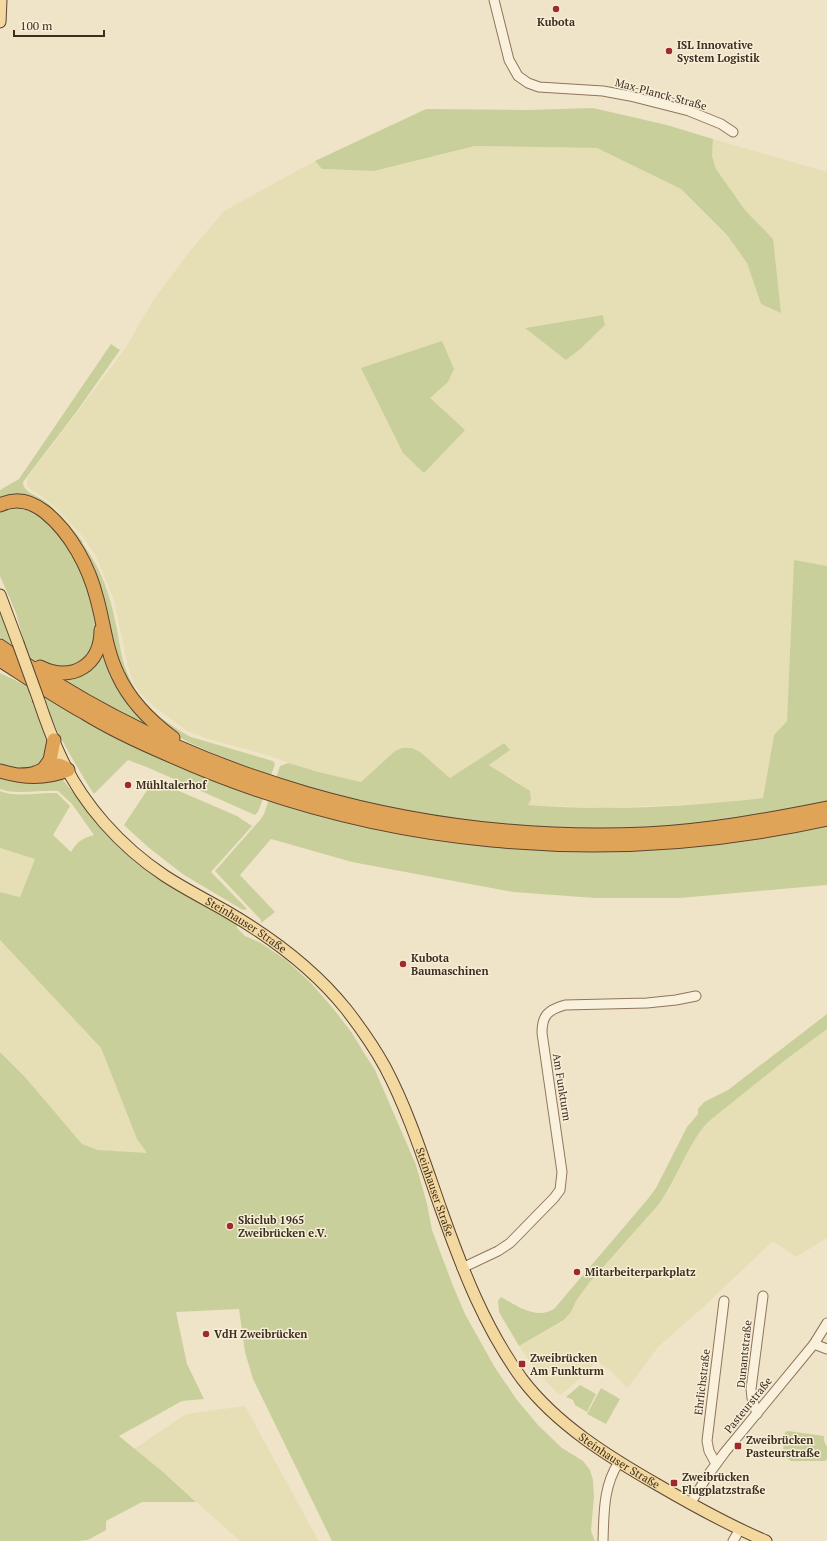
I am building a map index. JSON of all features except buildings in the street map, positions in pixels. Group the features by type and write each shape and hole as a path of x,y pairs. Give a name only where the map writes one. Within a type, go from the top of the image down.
{"highway":[{"path":"0,505 14,500 28,502 40,509 56,522 70,540 86,568 94,590 109,650 117,673 133,701 143,713 162,730 197,755"},
{"path":"2,652 44,669 60,673 75,672 89,664 96,655 101,639 102,622"},
{"path":"2,652 40,686"},
{"path":"2,652 132,726 197,755 264,780 335,801 414,819 542,834 646,834 737,825 827,808"},
{"path":"0,670 40,686 112,728 199,768 259,791 300,804 372,822 429,833 492,841 545,845 646,845 691,842 766,832 827,819"},
{"path":"43,770 50,760 54,740"},
{"path":"0,771 28,777 45,777 68,770 63,766 55,765 34,774 19,775"}],"main road":[{"path":"0,22 1,0"},
{"name":"Steinhauser Straße","path":"0,595 38,702 54,740 68,770 90,806 109,829 136,854 164,875 257,930 288,952 321,981 348,1011 377,1053 395,1087 422,1156 462,1268 476,1300 498,1343 524,1381 535,1394 573,1429 618,1462 714,1518 766,1541"}],"street":[{"name":"Max-Planck-Straße","path":"494,0 509,60 518,76 528,83 539,87 603,91 630,96 689,111 721,124 733,132"},
{"name":"Am Funkturm","path":"462,1268 498,1251 510,1243 540,1214 560,1190 562,1172 542,1033 545,1016 556,1007 564,1005 647,1004 696,996"},
{"name":"Dunantstraße","path":"757,1414 751,1389 763,1296"},
{"name":"Ehrlichstraße","path":"716,1464 709,1451 707,1441 724,1301"},
{"name":"Pasteurstraße","path":"690,1504 716,1464 814,1344 827,1323"},
{"path":"814,1344 827,1349"},
{"path":"603,1541 607,1488 618,1462"},
{"path":"733,1541 740,1529"}],"shaded area":[{"path":"713,139 827,172 827,566 794,561 787,721 774,735 763,798 714,803 607,808 527,805 531,800 519,783 488,764 510,750 504,743 450,778 439,769 402,748 395,751 361,782 297,766 270,756 205,738 186,730 152,705 140,693 133,682 128,667 114,600 96,556 82,536 58,510 44,498 27,487 27,482 28,477 125,349 154,299 190,251 224,211 315,161 322,169 374,171 475,146 597,148 681,189 727,235 747,263 761,304 773,239 745,210 716,169 712,156","holes":["603,315 605,325 592,337 525,328","454,370 448,382 430,398"]},
{"path":"0,848 35,859 20,897 0,892"},
{"path":"0,940 101,1048 137,1139 148,1154 98,1150 82,1144 25,1077 0,1052"},
{"path":"827,1029 827,1238 796,1257 773,1241 699,1311 658,1347 627,1388 612,1372 600,1363 594,1363 589,1371 561,1395 557,1393 535,1369 519,1346 564,1321 589,1283 668,1192 692,1142 708,1122 784,1061"},
{"path":"245,1406 318,1541 240,1541 163,1472 134,1449 186,1414"}],"green space":[{"path":"593,108 667,125 713,139 712,156 716,169 745,210 773,239 781,313 761,304 747,263 727,235 681,189 597,148 475,146 374,171 322,169 315,161 426,109 527,110"},
{"path":"603,315 605,325 566,360 525,328"},
{"path":"442,341 454,369 448,382 430,398 465,430 424,473 403,453 361,368"},
{"path":"111,344 120,350 77,411 23,482 25,488 27,491 49,504 54,509 83,542 82,543 95,563 105,584 112,605 127,673 141,697 164,720 191,737 273,761 275,764 271,775 212,753 186,741 163,727 120,675 101,600 57,519 0,500 0,490 19,479"},
{"path":"24,505 49,521 78,561 98,621 97,647 78,668 42,665 0,637 0,606 12,635 9,636 9,638 26,649 16,613 0,576 0,510"},
{"path":"794,560 827,566 827,885 680,898 595,898 513,892 352,862 271,839 240,875 275,912 261,923 261,920 215,871 260,820 264,814 280,766 288,763 361,782 395,751 402,748 412,748 420,752 450,778 504,743 510,750 489,765 530,791 531,800 528,805 616,808 675,806 763,798 774,735 787,721"},
{"path":"102,645 150,727 62,679"},
{"path":"0,673 26,686 88,723 121,740 181,767 263,799 258,812 255,815 128,760 94,794 59,735 48,705 29,694 33,704 36,705 49,748 47,758 31,771 0,766"},
{"path":"0,776 63,780 107,834 136,861 237,922 236,924 238,926 236,927 245,936 261,943 286,960 310,982 332,1007 352,1033 375,1070 416,1165 427,1204 432,1230 465,1314 494,1366 517,1400 538,1425 562,1448 583,1461 590,1470 593,1480 594,1497 591,1531 595,1541 332,1541 253,1379 245,1352 239,1309 176,1312 187,1364 204,1399 182,1401 119,1436 163,1472 196,1502 142,1502 106,1521 106,1530 88,1540 0,1541 0,1052 25,1077 82,1144 98,1150 147,1153 137,1139 101,1048 0,940 0,892 20,897 35,859 0,848 0,791 14,794 57,793 70,806 53,835 71,852 80,841 94,835 72,804 58,791 6,791 0,789"},
{"path":"158,782 237,816 252,826 211,872 247,909 243,910 184,875 148,847 124,825 152,783"},
{"path":"827,1014 827,1029 784,1061 708,1122 700,1131 672,1184 659,1204 589,1283 576,1301 571,1312 564,1320 519,1346 499,1312 498,1301 501,1297 520,1308 534,1312 541,1313 554,1309 656,1188 687,1127 698,1114 698,1109 704,1102 728,1090"},
{"path":"580,1385 596,1394 587,1412 575,1405 573,1400 566,1397"},
{"path":"601,1388 620,1399 606,1424 587,1414"},
{"path":"788,1431 824,1436 824,1441 827,1447 827,1459 825,1461 791,1461 785,1457 783,1451 785,1432"}],"place":[{"name":"Kubota","path":"556,9"},
{"name":"ISL Innovative System Logistik","path":"669,51"},
{"name":"Mühltalerhof","path":"128,785"},
{"name":"Kubota Baumaschinen","path":"403,964"},
{"name":"Skiclub 1965 Zweibrücken e.V.","path":"230,1226"},
{"name":"Mitarbeiterparkplatz","path":"577,1272"},
{"name":"VdH Zweibrücken","path":"206,1334"},
{"name":"Zweibrücken Am Funkturm","path":"522,1364"},
{"name":"Zweibrücken Pasteurstraße","path":"738,1446"},
{"name":"Zweibrücken Flugplatzstraße","path":"674,1483"}]}
